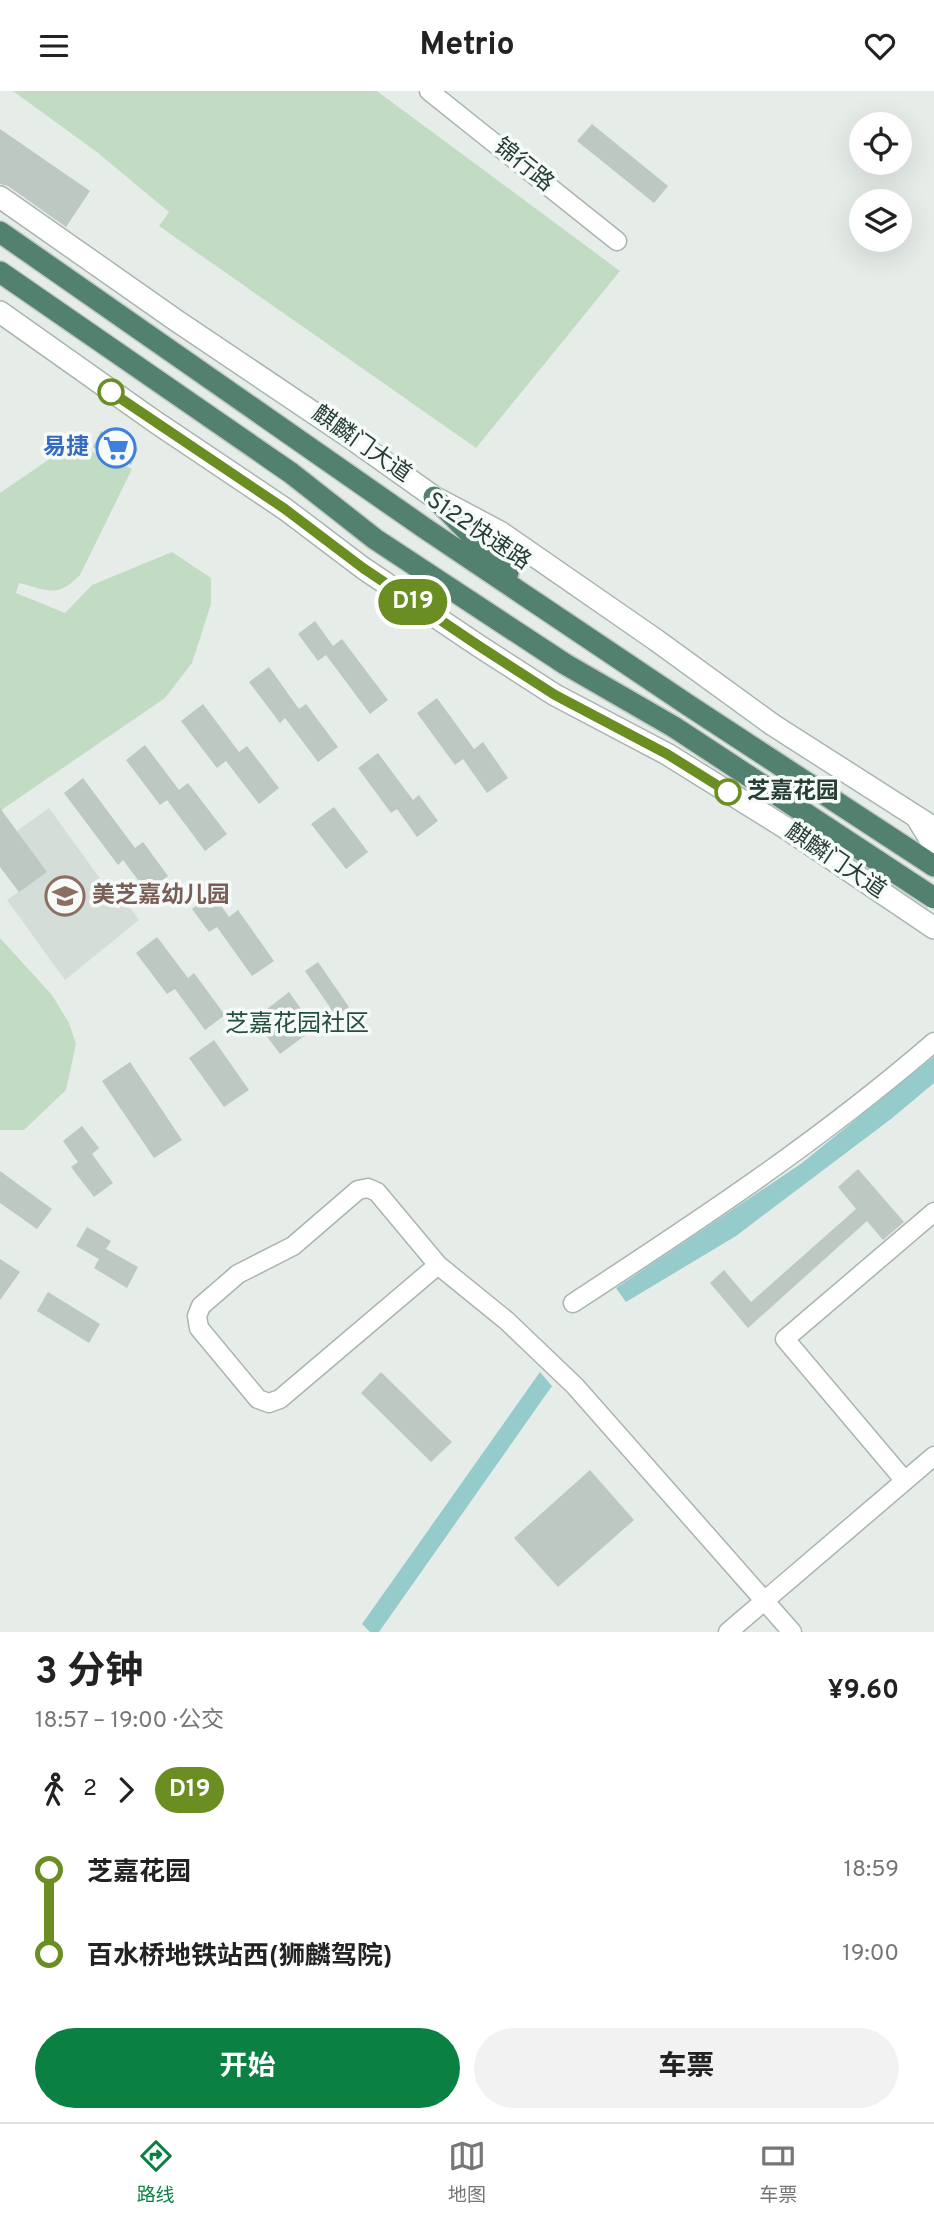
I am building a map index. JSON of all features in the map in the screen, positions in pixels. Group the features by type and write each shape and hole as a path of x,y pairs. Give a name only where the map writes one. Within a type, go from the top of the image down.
{"highway":[{"name":"S122快速路","path":"0,232 423,527 934,866"},
{"path":"0,272 291,473 375,538 565,664 674,727 934,898"},
{"path":"434,497 536,602"}],"street":[{"name":"锦行路","path":"429,91 617,241"},
{"name":"麒麟门大道","path":"0,197 434,497 500,532 773,725 925,822"},
{"name":"麒麟门大道","path":"0,312 153,421 285,509 363,568 479,646 555,695 667,754 789,830 934,929"},
{"path":"925,822 933,844 934,857"},
{"path":"871,886 902,894 926,888 934,880"},
{"path":"573,1303 699,1221 823,1132 934,1042"},
{"path":"438,1265 280,1399 269,1403 258,1399 199,1328 197,1316 201,1306 238,1274 293,1246 358,1191 368,1188 377,1192 438,1265 507,1321 575,1386 792,1632"},
{"path":"905,1481 785,1339 934,1212"},
{"path":"728,1632 934,1456"}],"shaded area":[{"name":"美芝嘉幼儿园","path":"49,808 101,880 139,920 65,980 7,900 46,872 17,831"}],"green space":[{"path":"13,91 377,91 620,271 476,448 159,226 169,212 98,153"},
{"path":"88,450 132,469 80,575 65,587 52,591 19,583 16,593 65,613 92,585 172,552 211,578 211,604 192,663 165,698 0,811 0,493 51,458"},
{"path":"0,938 52,995 69,1023 76,1044 66,1090 24,1130 0,1130"}],"water":[{"path":"934,1056 934,1083 891,1119 736,1236 626,1302 616,1288 802,1163"},
{"path":"540,1372 552,1386 379,1632 370,1632 362,1624"}],"building":[{"path":"592,124 668,186 654,203 577,141"},
{"path":"0,129 90,191 66,227 8,186 0,184"},
{"name":"易捷","path":"101,431 138,449 131,465 93,447"},
{"path":"315,621 333,646 342,639 388,700 370,714 326,655 318,661 298,634"},
{"path":"269,667 299,709 306,704 338,747 318,762 285,718 280,723 249,682"},
{"path":"437,698 474,749 483,742 508,778 487,793 463,759 455,765 417,713"},
{"path":"203,704 239,752 247,746 279,788 259,804 226,761 217,768 181,721"},
{"path":"145,745 179,790 188,783 227,834 205,851 167,800 160,805 126,760"},
{"path":"378,753 413,800 419,795 438,821 417,837 397,809 391,813 358,768"},
{"path":"83,778 135,848 143,842 168,876 147,892 123,860 118,865 64,793"},
{"path":"334,807 368,852 346,869 311,824"},
{"path":"0,808 47,872 19,892 0,867"},
{"path":"213,894 229,917 238,910 274,961 252,976 217,927 209,932 192,909"},
{"path":"157,937 188,978 194,973 225,1015 205,1030 175,989 167,994 136,953"},
{"path":"318,962 349,1007 336,1016 305,971"},
{"path":"289,992 315,1028 280,1054 263,1031 276,1021 267,1009"},
{"path":"214,1040 249,1090 224,1107 189,1058"},
{"path":"130,1062 182,1140 154,1158 102,1081"},
{"path":"82,1126 99,1148 92,1154 113,1183 94,1197 71,1167 78,1162 63,1141"},
{"path":"858,1169 904,1222 883,1240 867,1221 748,1328 710,1283 724,1270 751,1302 856,1209 838,1187"},
{"path":"0,1171 52,1209 37,1229 0,1203"},
{"path":"87,1227 111,1241 106,1249 138,1267 127,1288 94,1268 99,1259 76,1246"},
{"path":"0,1259 20,1272 0,1300"},
{"path":"48,1292 100,1324 89,1343 37,1311"},
{"path":"381,1372 452,1442 431,1462 361,1393"},
{"path":"590,1470 634,1520 558,1587 514,1538"}],"bus line":[{"name":"D19","path":"111,392 285,509 363,568 479,646 555,695 667,754 728,792"}],"place":[{"name":"易捷","path":"116,448"},
{"name":"芝嘉花园","path":"728,792"},
{"name":"美芝嘉幼儿园","path":"65,896"}],"district":[{"name":"芝嘉花园社区","path":"297,1025"}]}
